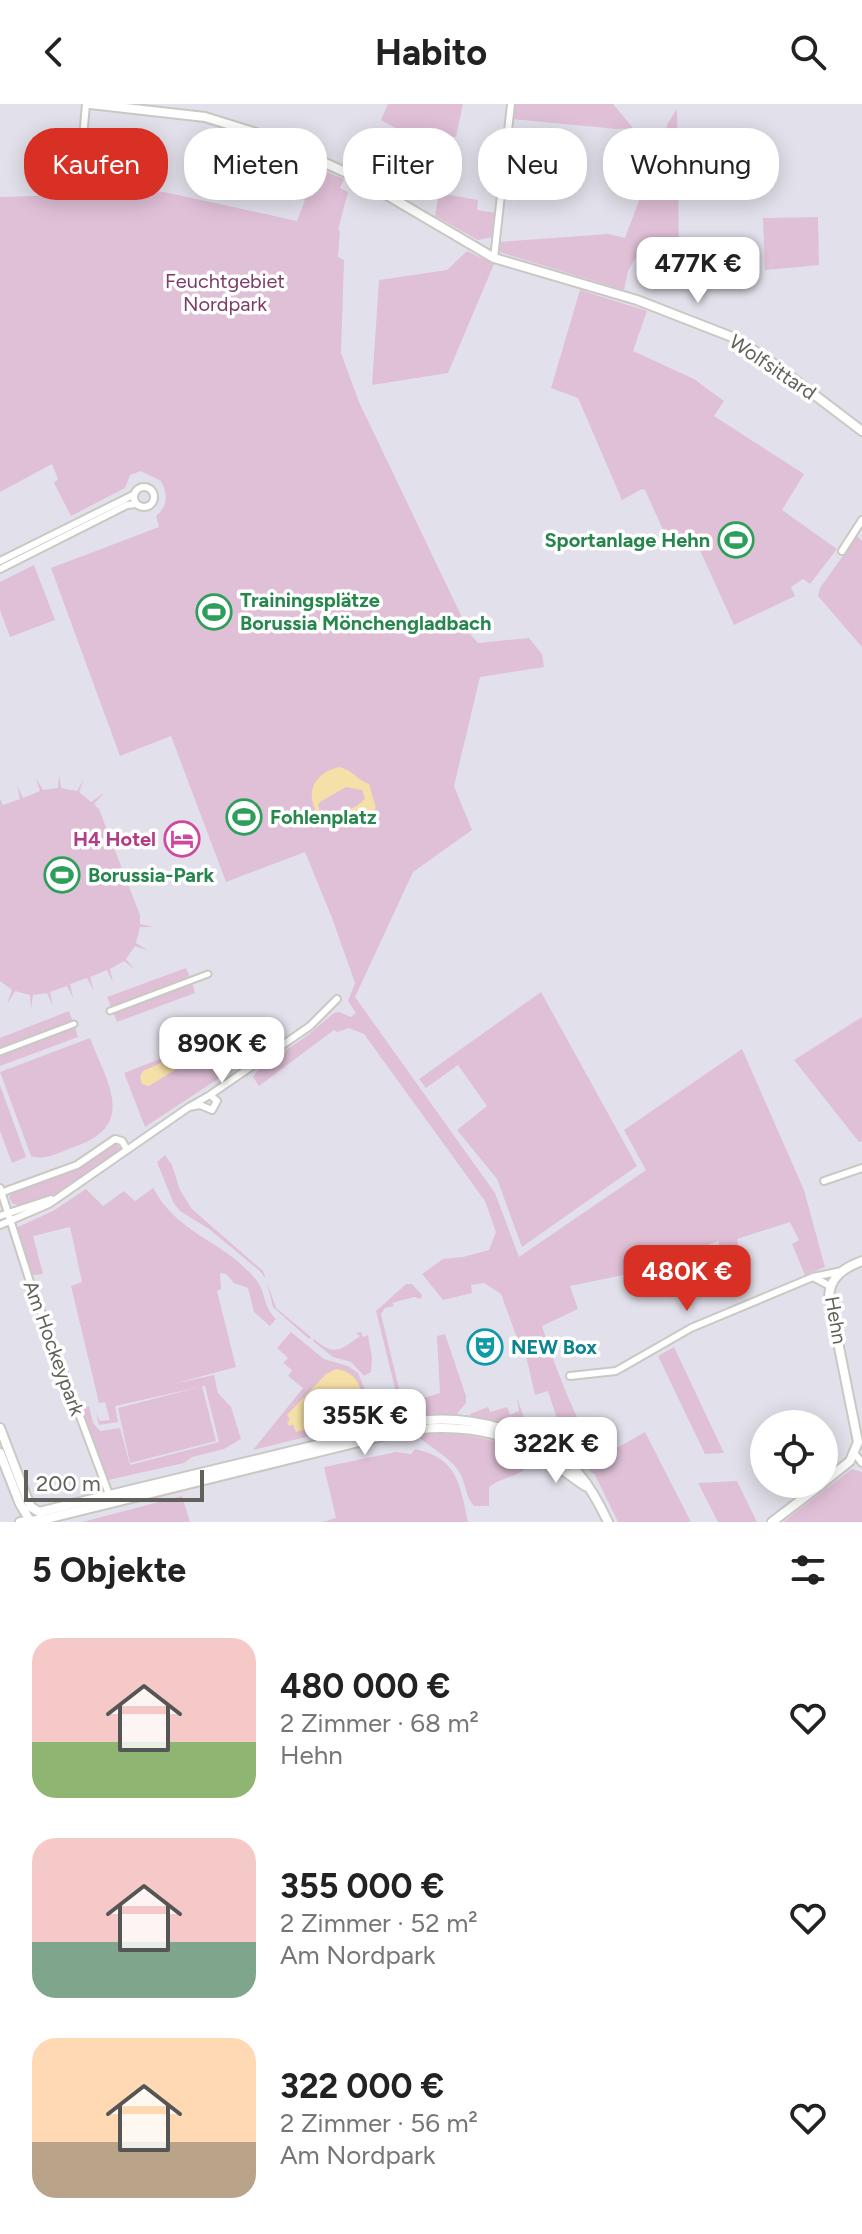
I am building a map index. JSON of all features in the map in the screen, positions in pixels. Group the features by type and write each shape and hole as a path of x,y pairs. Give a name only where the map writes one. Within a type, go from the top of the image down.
{"street":[{"name":"Wolfsittard","path":"88,104 205,117 266,136 358,178 494,258 637,300 732,337 766,358 862,431"},
{"path":"85,128 88,104"},
{"path":"494,258 511,104"},
{"path":"0,561 133,495 141,487 153,493 149,505 127,505 0,569"},
{"path":"133,495 136,504"},
{"path":"842,551 862,520"},
{"path":"110,1011 208,974"},
{"path":"0,1225 62,1195 303,1031 337,999"},
{"path":"0,1052 74,1024"},
{"path":"189,1107 200,1105 212,1110 217,1104 210,1095"},
{"path":"1,1190 77,1165 115,1139 122,1141 127,1150"},
{"path":"824,1181 862,1168"},
{"name":"Am Hockeypark","path":"1,1190 30,1282 109,1500"},
{"path":"0,1216 62,1195"},
{"name":"Hehn","path":"570,1376 616,1371 691,1328 813,1277 842,1271 862,1261"},
{"name":"Hehn","path":"842,1271 830,1286 829,1297 858,1436 855,1454"},
{"name":"Hehn","path":"813,1277 830,1286"},
{"path":"32,1518 412,1422 437,1420 495,1427 537,1443 568,1463 589,1489 608,1522"},
{"path":"0,1428 32,1518"},
{"path":"0,1453 22,1510 32,1518"},
{"path":"838,1471 855,1454 862,1463"},
{"path":"93,1500 103,1482"},
{"path":"772,1522 803,1498"},
{"path":"32,1518 93,1500 109,1500"}],"green space":[{"path":"388,104 463,104 458,128 396,128 381,120"},
{"path":"514,104 613,104 633,128 606,128 512,119"},
{"path":"677,109 677,128 666,128"},
{"name":"Feuchtgebiet Nordpark","path":"327,172 343,179 340,188 343,190 343,200 346,200 338,230 338,257 344,260 341,353 359,402 470,634 478,643 529,638 542,654 544,667 480,677 454,786 472,830 413,872 355,997 495,1193 519,1257 646,1170 624,1130 742,1049 804,1190 825,1267 805,1275 792,1244 799,1240 790,1222 737,1239 741,1259 725,1265 718,1241 668,1261 667,1266 570,1286 578,1309 542,1326 567,1394 599,1458 645,1432 691,1522 618,1522 595,1475 562,1444 505,1425 472,1418 470,1414 488,1407 490,1412 507,1407 510,1415 519,1411 517,1398 529,1431 558,1422 548,1391 535,1395 526,1356 501,1294 484,1283 471,1285 472,1293 443,1300 422,1274 443,1259 489,1250 496,1232 485,1201 364,1034 349,1028 334,1030 259,1086 253,1077 259,1069 334,1013 351,1017 356,1013 348,1001 355,983 332,918 305,852 226,882 171,736 120,756 51,568 159,527 156,516 166,500 161,481 141,471 130,475 125,488 71,516 54,483 58,479 52,464 0,492 0,197 24,196 24,200 168,200 168,193 184,196 184,200 201,200 297,221 305,200 327,200"},
{"path":"462,197 478,200 477,210 496,213 493,237 478,240 435,216 438,200 462,200"},
{"path":"639,200 678,200 679,254 643,245 628,271 624,290 499,252 499,242 608,234 625,238"},
{"path":"818,217 819,265 765,270 763,218"},
{"path":"467,251 494,264 448,373 372,385 379,280 447,270"},
{"path":"580,290 647,311 633,351 694,379 724,401 714,416 804,474 782,510 837,549 810,584 803,579 791,587 795,596 734,625 693,535 670,545 645,490 622,500 578,398 551,388"},
{"path":"857,536 862,541 862,647 818,596 820,588"},
{"path":"34,565 55,620 10,637 0,610 0,582"},
{"name":"Borussia-Park","path":"59,774 61,788 77,791 84,779 79,792 91,802 104,793 94,804 99,809 140,915 140,924 154,927 140,927 136,943 149,951 135,946 126,959 135,970 124,961 110,969 113,983 107,970 90,977 94,991 87,978 70,984 73,998 67,986 50,992 53,1006 47,993 33,995 31,1009 30,995 15,991 7,1004 12,990 0,981 0,799 3,805 20,799 17,785 23,798 40,791 36,778 43,790 58,788"},
{"path":"186,968 190,977 111,1007 107,997"},
{"path":"192,983 195,993 117,1022 113,1012"},
{"path":"541,992 637,1166 522,1247 497,1179 457,1130 487,1106 458,1065 426,1088 419,1079"},
{"path":"69,1011 73,1022 0,1049 0,1038"},
{"path":"862,1017 862,1141 859,1142 794,1060"},
{"path":"75,1027 78,1037 0,1066 0,1054"},
{"path":"226,1033 239,1065 145,1127 124,1073"},
{"path":"90,1038 112,1101 112,1115 106,1127 94,1138 58,1153 31,1156 0,1072"},
{"path":"0,1085 26,1157 12,1163 0,1131"},
{"path":"116,1142 121,1150 57,1193 19,1206 12,1203 9,1197 12,1192 79,1167"},
{"path":"165,1155 192,1209 263,1271 266,1279 209,1229 180,1211 173,1202 157,1162"},
{"path":"153,1188 176,1217 244,1267 260,1285 268,1309 276,1319 270,1326 254,1312 248,1288 220,1273 221,1289 217,1291 236,1367 173,1384 214,1375 218,1393 231,1407 241,1439 224,1449 192,1457 184,1463 108,1480 81,1409 89,1406 93,1423 100,1431 120,1428 130,1465 219,1442 205,1386 202,1386 216,1441 130,1463 118,1408 200,1387 115,1406 118,1422 99,1425 96,1413 100,1421 110,1420 105,1402 99,1403 71,1286 82,1282 70,1227 33,1236 43,1274 33,1275 23,1254 18,1227 53,1211 86,1189 103,1206 124,1191 135,1201"},
{"path":"266,1281 276,1308 311,1337 309,1339 273,1307"},
{"path":"406,1284 412,1284 422,1295 421,1299 414,1297 392,1303 394,1306 385,1308 381,1314 401,1397 410,1402 440,1393 437,1336 445,1334 466,1396 466,1403 455,1416 409,1420 401,1413 376,1311"},
{"path":"291,1332 324,1359 348,1366 358,1373 375,1420 253,1450 303,1388 288,1376 292,1370 283,1363 288,1358 277,1348"},
{"path":"361,1332 363,1337 368,1335 372,1358 371,1372 364,1376 351,1362 333,1357 313,1341 337,1350 360,1336 356,1333"},
{"path":"674,1347 724,1453 705,1454 658,1356"},
{"path":"413,1432 476,1437 536,1457 519,1473 489,1487 489,1506 474,1506 458,1470"},
{"path":"415,1449 429,1453 449,1466 459,1485 468,1522 322,1522 336,1518 324,1467 396,1452 411,1454"},
{"path":"852,1469 862,1472 862,1522 783,1522 814,1498 838,1498 838,1480"},
{"path":"737,1481 757,1522 718,1522 698,1483"},
{"path":"182,1496 190,1522 82,1522 86,1521"}],"shaded area":[{"path":"344,768 369,784 376,808 361,823 332,827 316,812 312,794 314,785 328,771","holes":["346,787 362,790 365,798 352,809 321,814 320,802"]},
{"path":"187,1051 191,1060 149,1086 142,1084 140,1077 143,1071"},
{"path":"336,1369 352,1375 357,1381 362,1396 357,1412 351,1418 296,1432 293,1424 289,1426 287,1415 326,1374"}],"place":[{"name":"Sportanlage Hehn","path":"736,540"},
{"name":"Trainingsplätze Borussia Mönchengladbach","path":"214,612"},
{"name":"Fohlenplatz","path":"244,817"},
{"name":"H4 Hotel","path":"182,839"},
{"name":"Borussia-Park","path":"62,875"},
{"name":"NEW Box","path":"485,1347"}]}
